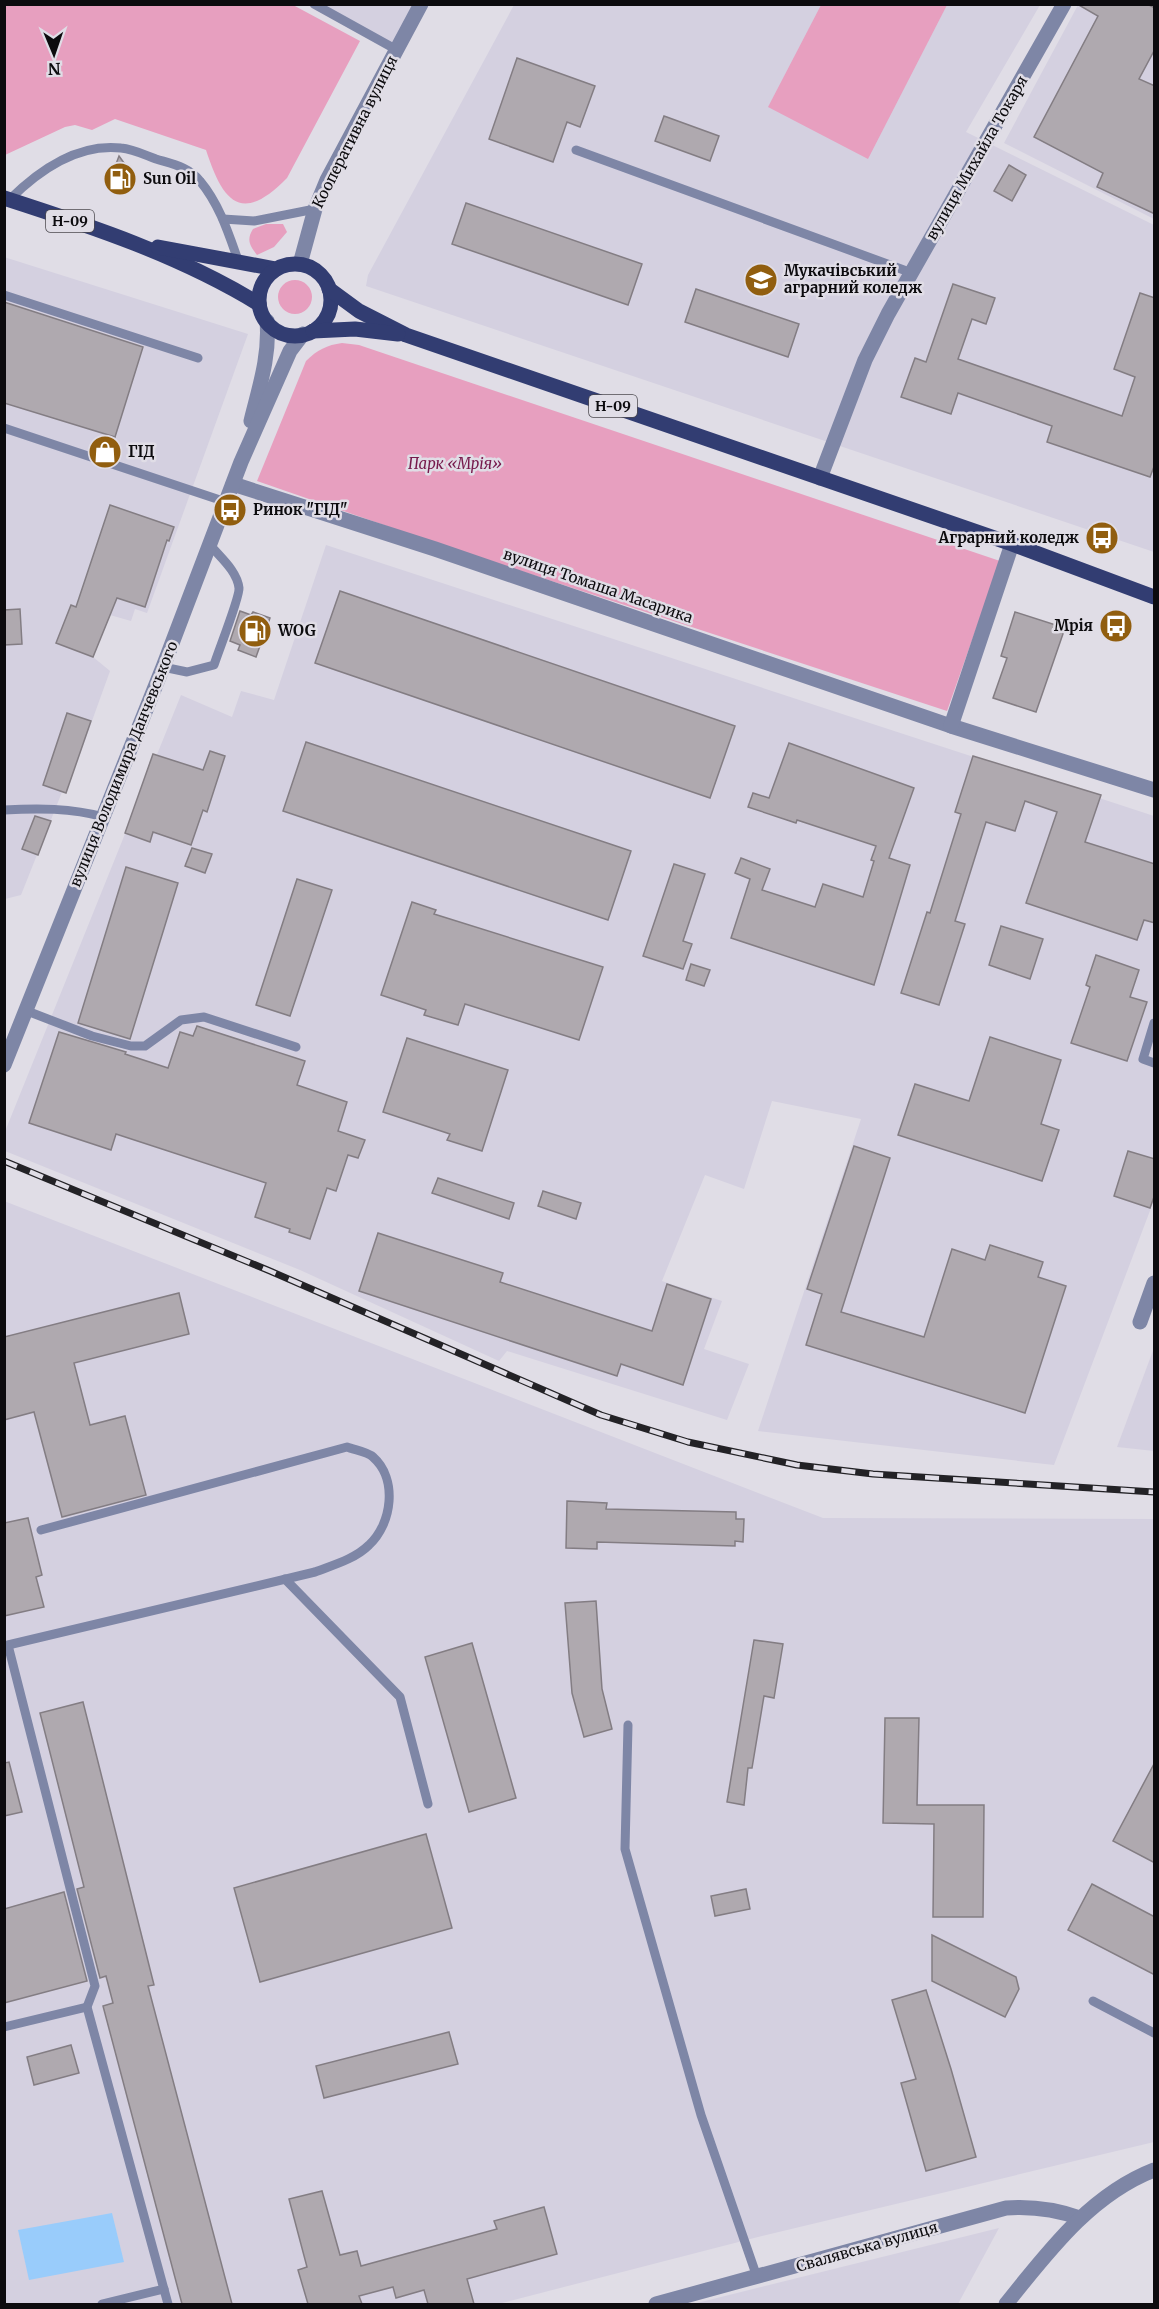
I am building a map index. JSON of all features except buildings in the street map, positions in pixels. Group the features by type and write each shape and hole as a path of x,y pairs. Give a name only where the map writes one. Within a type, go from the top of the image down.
{"main road":[{"name":"Н-09","path":"7,199 132,242 232,287 259,304"},
{"name":"Н-09","path":"132,242 276,269 300,264 318,272 329,289 359,311 406,335 820,478"},
{"path":"267,321 259,304 262,285 276,269"},
{"path":"308,332 326,317 331,299 329,289"},
{"name":"Н-09","path":"267,321 287,334 355,329 406,335"},
{"path":"820,478 1012,544 1155,597"}],"street":[{"name":"Кооперативна вулиця","path":"300,264 315,209 327,180 421,4"},
{"name":"вулиця Михайла Токаря","path":"820,478 866,360 912,273 1064,4"},
{"name":"вулиця Володимира Данчевського","path":"241,462 265,364 268,341 267,321"},
{"name":"вулиця Володимира Данчевського","path":"4,1065 163,667 241,462 290,351 308,332"},
{"name":"вулиця Томаша Масарика","path":"233,484 446,553 951,726 1155,790"},
{"path":"951,726 1012,544"},
{"path":"1140,1322 1155,1283"},
{"path":"1006,2304 1080,2218 1117,2190 1155,2170"},
{"name":"Свалявська вулиця","path":"656,2304 1006,2208 1031,2206 1058,2210 1080,2218"}],"lane":[{"path":"314,4 396,50"},
{"path":"7,199 46,167 67,157 99,148 123,148 187,169 199,179 223,219 240,263"},
{"path":"576,150 912,273"},
{"path":"223,219 254,220 315,209"},
{"path":"4,295 198,358"},
{"path":"4,428 208,494 226,502"},
{"path":"163,667 187,672 214,664 239,590 232,570 210,545"},
{"path":"4,810 84,811 104,817"},
{"path":"27,1011 92,1036 131,1047 145,1046 181,1020 204,1017 296,1047"},
{"path":"1155,1023 1143,1059 1155,1063"},
{"path":"8,1645 315,1572 347,1559 370,1545 384,1525 390,1498 385,1474 372,1456 347,1447 41,1530"},
{"path":"285,1579 400,1697 428,1804"},
{"path":"4,1634 95,1986 87,2007 168,2304"},
{"path":"628,1725 625,1849 701,2115 757,2277"},
{"path":"1093,2001 1155,2033"},
{"path":"4,2027 87,2007"},
{"path":"102,2304 164,2289"}],"shaded area":[{"path":"314,5 421,5 397,50"},
{"name":"Мукачівський аграрний коледж","path":"514,5 1040,5 966,132 1154,225 1154,552 366,286 368,275"},
{"path":"1078,5 1154,46 1154,219 1004,143"},
{"name":"ГІД","path":"4,257 248,334 147,613 135,609 131,621 110,615 93,657 110,671 66,793 62,792 21,895 5,899"},
{"path":"326,545 1154,816 1154,1200 1054,1465 758,1431 861,1119 772,1101 744,1189 705,1175 662,1281 722,1301 704,1349 749,1364 727,1420 507,1351 499,1361 300,1270 5,1151 4,1134 181,695 232,717 241,691 274,700"},
{"path":"4,1201 823,1518 1154,1519 1154,2142 758,2237 498,2304 5,2304"},
{"path":"1154,1348 1154,1451 1117,1447"},
{"path":"999,2228 958,2304 693,2304"}],"green space":[{"path":"5,4 293,5 360,41 287,178 257,201 246,204 236,201 227,194 219,183 206,150 115,119 92,130 75,125 65,127 5,155"},
{"path":"821,5 947,5 868,159 768,107"},
{"path":"266,224 283,224 287,232 274,247 257,255 251,246 250,236 253,229"},
{"path":"295,280 307,285 312,297 307,309 295,314 283,309 278,297 283,285"},
{"name":"Парк «Мрія»","path":"342,343 359,345 1000,561 947,711 430,541 257,481 306,361 322,349"}],"water":[{"path":"112,2213 124,2262 29,2280 18,2230"}],"railway":[{"path":"4,1161 270,1271 601,1415 688,1442 797,1465 873,1474 1154,1492"}],"place":[{"name":"Sun Oil","path":"120,179"},
{"name":"Мукачівський аграрний коледж","path":"761,280"},
{"name":"ГІД","path":"105,452"},
{"name":"Ринок \"ГІД\"","path":"230,510"},
{"name":"Аграрний коледж","path":"1102,538"},
{"name":"Мрія","path":"1116,626"},
{"name":"WOG","path":"255,631"}]}
